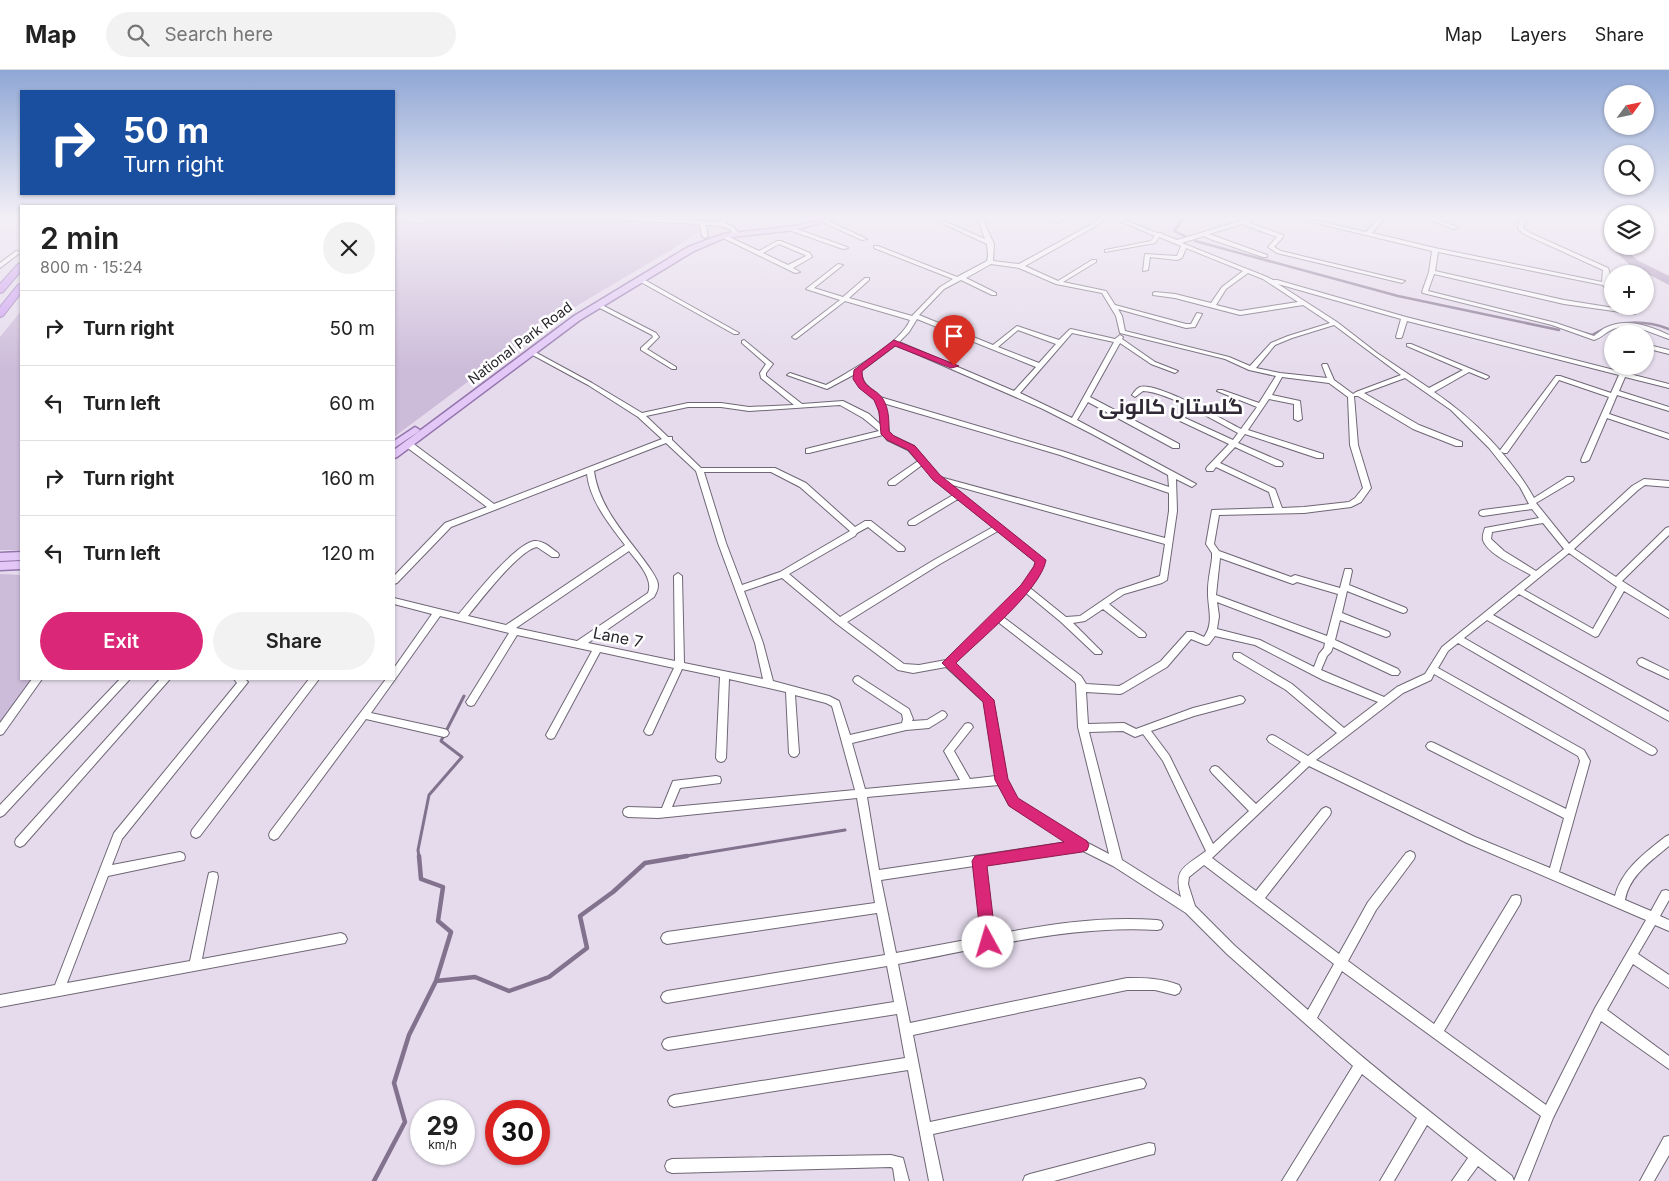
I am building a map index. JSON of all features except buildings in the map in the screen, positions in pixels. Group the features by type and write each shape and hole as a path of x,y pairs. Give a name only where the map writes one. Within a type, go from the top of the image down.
{"highway":[{"path":"0,290 19,268"},
{"path":"0,314 20,288"}],"main road":[{"name":"National Park Road","path":"395,444 462,396 564,317 650,268"},
{"name":"National Park Road","path":"395,454 576,318 661,268"},
{"path":"0,557 20,556"},
{"path":"0,566 20,565"}],"street":[{"path":"788,268 797,272"},
{"path":"836,268 809,289 844,300 914,317 1040,366"},
{"path":"932,268 994,294"},
{"path":"790,375 827,387 858,370 894,342 914,322 914,317 942,288 979,268"},
{"path":"1024,268 1058,283 1101,290 1119,316 1122,332 1073,422"},
{"path":"1058,283 1083,268"},
{"path":"1239,268 1265,278 1404,318 1604,369"},
{"path":"1346,268 1402,281"},
{"path":"1433,268 1425,292 1554,324 1594,338 1607,329 1621,325 1644,324"},
{"path":"1524,268 1604,284"},
{"path":"1212,306 1224,288 1247,271"},
{"path":"1432,272 1564,302 1604,308"},
{"path":"1265,278 1335,323 1375,354 1453,408 1492,446 1523,486 1533,504 1569,549 1619,584 1668,614"},
{"path":"795,336 844,300 867,279"},
{"path":"641,280 736,334"},
{"path":"1155,294 1176,296 1240,313 1303,303"},
{"path":"598,305 654,334 656,337 643,349 674,368"},
{"path":"1113,306 1186,326 1193,326 1199,314"},
{"path":"1635,315 1644,324 1669,337"},
{"path":"1399,337 1404,318"},
{"path":"1251,369 1274,344 1335,323"},
{"path":"994,347 1018,328 1060,343"},
{"path":"1015,394 1071,331 1118,340 1153,362 1175,370"},
{"path":"1122,332 1227,358 1251,369 1280,375 1331,380 1354,395 1416,426 1459,444"},
{"path":"744,342 770,364 763,373 763,377 800,406"},
{"path":"894,342 969,372 1073,422 1192,484"},
{"path":"1409,345 1486,377"},
{"path":"1654,348 1669,352"},
{"path":"530,352 590,384 641,415 699,470 759,643 769,684"},
{"path":"1325,365 1331,380"},
{"path":"858,370 858,379 864,388 878,399 1025,441 1172,491"},
{"path":"1430,391 1468,370"},
{"path":"1279,510 1272,491 1212,466 1224,456 1254,418 1280,375"},
{"path":"1354,395 1407,375"},
{"path":"1585,460 1624,375"},
{"path":"1628,375 1669,386"},
{"path":"1504,451 1558,377 1669,409"},
{"path":"1135,395 1141,389 1146,388 1171,397 1242,431 1320,456"},
{"path":"1220,391 1261,406"},
{"path":"1354,395 1354,445 1367,488 1358,500 1351,504 1304,510 1215,512 1210,544 1216,553 1293,581 1295,578 1304,579 1344,589 1403,610"},
{"path":"1267,396 1296,402 1298,404 1298,419"},
{"path":"1086,398 1176,446"},
{"path":"878,399 884,412 885,432"},
{"path":"641,415 688,404 721,405 749,409 841,403 866,416 890,438 911,448 921,462 936,477 1040,560 1039,567 1025,588 948,663 909,670 840,622 783,574"},
{"path":"1605,415 1669,437"},
{"path":"1182,420 1280,464"},
{"path":"809,451 885,432"},
{"path":"395,580 448,526 669,440"},
{"path":"408,444 494,508"},
{"path":"892,483 921,462"},
{"path":"699,470 772,470 780,473 803,485 854,531"},
{"path":"579,644 623,616 651,595 654,590 654,583 647,571 600,502 590,480 590,471"},
{"path":"1064,620 1082,619 1121,592 1164,578 1173,511 1172,474"},
{"path":"936,477 1169,542"},
{"path":"1483,513 1533,504 1570,479"},
{"path":"1190,909 1183,884 1184,874 1208,855 1308,760 1400,690 1428,677 1445,650 1569,549 1640,485 1648,482 1669,484"},
{"path":"912,523 959,495"},
{"path":"1537,575 1494,548 1487,540 1487,536 1488,530 1491,528 1545,520"},
{"path":"739,589 783,574 868,523 901,549"},
{"path":"840,622 937,562 999,527"},
{"path":"1518,590 1595,634 1619,584 1667,534"},
{"path":"461,618 505,567 529,545 538,544 555,555"},
{"path":"471,702 511,630 630,546"},
{"path":"1083,688 1120,690 1164,664 1190,634 1206,642 1214,632 1216,621 1213,597 1216,553"},
{"path":"1316,672 1330,641 1348,571"},
{"path":"649,731 680,664 678,576"},
{"path":"1025,588 1064,620 1098,652"},
{"path":"1213,597 1330,641 1395,672"},
{"name":"Lane 7","path":"395,601 511,630 680,664 830,700 836,704 846,740"},
{"path":"1103,604 1142,635"},
{"path":"395,674 438,612"},
{"path":"1337,615 1386,634"},
{"path":"1486,616 1669,717"},
{"path":"997,617 1078,679 1083,688 1084,728 1118,863"},
{"path":"1214,632 1257,642 1316,672 1385,701"},
{"path":"1458,639 1652,751"},
{"path":"551,735 598,648"},
{"path":"1237,656 1289,687 1344,733"},
{"path":"1642,662 1669,675"},
{"path":"948,663 988,700 1002,780 1014,802 1082,845 1118,863 1190,909 1231,950 1360,1065 1507,1181"},
{"path":"1433,669 1581,753 1585,761 1553,875"},
{"path":"721,758 725,674"},
{"path":"0,731 36,680"},
{"path":"0,812 124,680"},
{"path":"20,842 164,680"},
{"path":"59,990 118,836 241,686 242,682 239,680"},
{"path":"196,833 313,680"},
{"path":"274,835 390,680"},
{"path":"858,680 906,712 908,719 906,726"},
{"path":"790,689 794,753"},
{"path":"1084,728 1124,727 1132,733 1193,712 1240,700"},
{"path":"365,715 444,733"},
{"path":"936,1181 861,793 846,740 906,726 930,724 942,715"},
{"path":"967,784 949,751 968,727"},
{"path":"1145,730 1166,758 1208,855 1257,899 1341,963 1548,1114"},
{"path":"1272,739 1308,760 1471,840 1669,926"},
{"path":"1431,746 1570,816"},
{"path":"1215,770 1255,810"},
{"path":"665,812 677,784 716,780"},
{"path":"628,812 665,812 1002,780"},
{"path":"1257,899 1326,812"},
{"path":"1618,903 1630,874 1669,840"},
{"path":"876,876 1082,845"},
{"path":"1309,1020 1372,906 1410,856"},
{"path":"104,872 180,857"},
{"path":"979,861 988,942"},
{"path":"195,966 212,877"},
{"path":"1521,1181 1548,1114 1599,1012 1666,895"},
{"path":"1436,1032 1516,900"},
{"path":"667,938 882,907"},
{"path":"667,997 892,960 1088,924 1132,922 1157,925"},
{"path":"0,1001 341,939"},
{"path":"1631,956 1669,982"},
{"path":"906,1030 1127,984 1155,984 1175,989"},
{"path":"668,1044 902,1007"},
{"path":"1599,1012 1669,1063"},
{"path":"674,1101 913,1064"},
{"path":"1289,1181 1360,1065"},
{"path":"926,1129 1140,1084"},
{"path":"1387,1181 1425,1116"},
{"path":"1646,1181 1669,1142"},
{"path":"1030,1181 1149,1149"},
{"path":"1459,1181 1477,1156"},
{"path":"672,1166 891,1160 898,1163 902,1181"}],"shaded area":[{"path":"395,268 641,268 541,327 395,436"},
{"path":"20,312 20,550 0,550 0,337"},
{"path":"0,574 20,575 20,680 32,680 0,727"}],"waterway":[{"path":"1294,268 1398,296 1559,330"},
{"path":"1644,268 1669,281"},
{"path":"1584,333 1592,335 1611,326 1630,323 1649,324 1669,329"},
{"path":"419,857 418,850 429,795 462,757 441,741 464,696"},
{"path":"680,857 845,830"},
{"path":"419,856 421,879 443,887 438,921 451,932 436,981"},
{"path":"436,981 475,977 509,991 549,977 587,948 580,916 613,892 645,863 687,856"},
{"path":"374,1181 405,1122 394,1083 409,1035 436,981"}],"district":[{"name":"گلستان کالونی","path":"1171,407"}],"route":[{"path":"954,366 894,342 858,370 858,379 864,388 878,399 884,412 885,432 890,438 911,448 921,462 936,477 1040,560 1039,567 1029,584 948,663 988,700 1002,780 1014,802 1082,845 979,861 988,942"}]}
